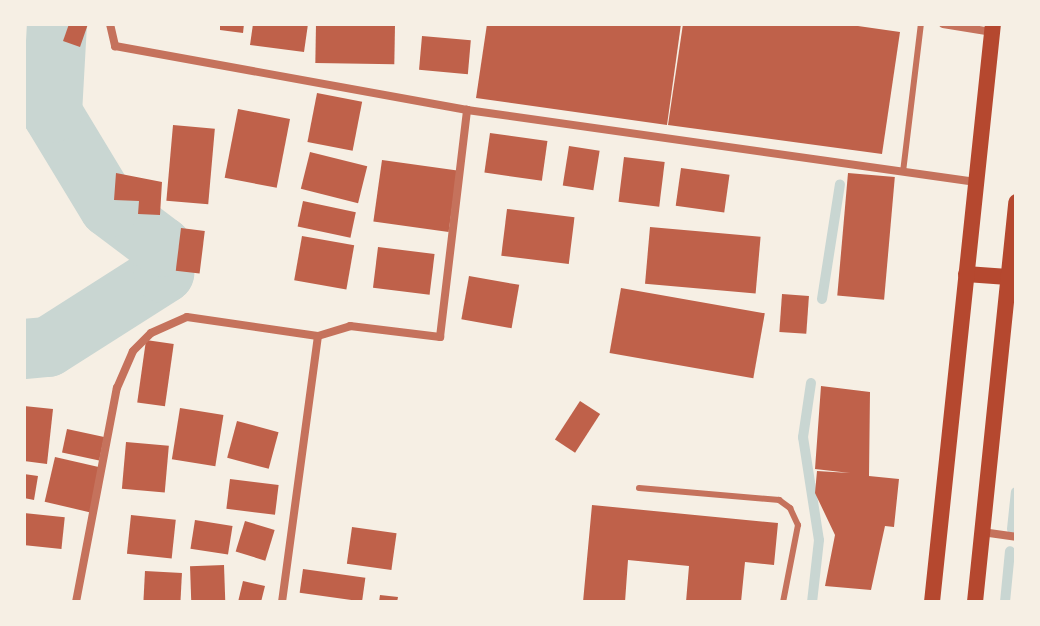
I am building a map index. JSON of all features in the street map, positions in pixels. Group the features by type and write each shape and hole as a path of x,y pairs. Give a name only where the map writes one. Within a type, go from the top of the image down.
{"main road":[{"path":"932,602 992,28"},
{"path":"975,602 1009,332 1008,277 1016,202"},
{"path":"966,274 1008,277"}],"street":[{"path":"110,24 115,46 467,110 976,182"},
{"path":"943,24 992,28"},
{"path":"76,602 117,388 133,351 151,333 187,317 318,336 350,326 440,337 467,110"},
{"path":"282,602 318,336"},
{"path":"982,532 1016,537"}],"lane":[{"path":"903,172 921,24"},
{"path":"639,488 779,500 790,508 798,525 783,602"}],"building":[{"path":"69,24 88,24 80,47 63,41"},
{"path":"220,24 244,24 243,33 220,30"},
{"path":"253,24 308,24 304,52 250,45"},
{"path":"316,24 395,25 394,64 315,63"},
{"path":"487,24 681,24 667,125 476,98"},
{"path":"683,24 844,24 900,32 882,154 668,125"},
{"path":"422,36 471,40 468,74 419,70"},
{"path":"317,93 362,102 353,151 307,142"},
{"path":"238,109 290,119 277,188 225,178"},
{"path":"173,125 215,129 208,204 166,201"},
{"path":"490,133 547,141 542,181 484,173"},
{"path":"569,146 600,151 593,190 563,186"},
{"path":"310,152 367,166 358,203 301,189"},
{"path":"624,157 665,162 659,207 619,202"},
{"path":"382,160 457,171 449,232 373,221"},
{"path":"681,168 730,175 724,212 676,206"},
{"path":"116,173 162,182 160,215 138,214 139,201 114,200"},
{"path":"848,173 895,177 884,300 837,296"},
{"path":"303,201 356,212 350,238 298,226"},
{"path":"507,209 574,217 569,264 501,256"},
{"path":"650,227 761,237 756,293 645,284"},
{"path":"181,228 205,231 200,274 176,271"},
{"path":"302,236 354,245 346,290 294,280"},
{"path":"378,247 435,254 430,295 373,288"},
{"path":"469,276 519,285 512,328 461,319"},
{"path":"621,288 765,313 753,378 610,353"},
{"path":"782,294 809,296 806,334 779,332"},
{"path":"146,340 174,344 165,406 137,402"},
{"path":"821,386 870,392 869,476 899,479 894,527 885,526 871,590 825,586 835,535 815,493 817,471 850,473 815,469"},
{"path":"580,401 600,414 575,453 555,440"},
{"path":"24,406 53,409 47,464 24,461"},
{"path":"180,408 223,415 215,466 172,459"},
{"path":"237,421 279,432 269,469 227,458"},
{"path":"67,429 104,437 99,460 62,452"},
{"path":"126,442 169,446 165,493 122,489"},
{"path":"55,457 101,468 90,512 45,502"},
{"path":"24,474 38,476 34,500 24,498"},
{"path":"230,479 279,485 275,515 226,509"},
{"path":"592,505 778,523 774,565 745,562 741,602 686,602 689,566 628,560 625,602 583,602"},
{"path":"24,513 65,517 61,549 24,545"},
{"path":"131,515 176,520 172,558 127,554"},
{"path":"195,520 233,526 228,555 190,549"},
{"path":"245,521 275,530 265,561 236,552"},
{"path":"352,527 397,533 391,570 347,564"},
{"path":"224,565 225,600 191,601 190,566"},
{"path":"303,569 365,578 362,602 300,593"},
{"path":"145,571 182,573 180,602 143,602"},
{"path":"243,581 265,586 261,602 238,602"},
{"path":"380,595 398,597 397,602 379,602"}],"waterway":[{"path":"24,349 48,347 164,273 162,247 109,207 52,113 57,24"},
{"path":"822,299 840,184"},
{"path":"811,383 803,437 819,540 812,602"},
{"path":"1012,529 1016,492"},
{"path":"1005,602 1010,551"}]}
